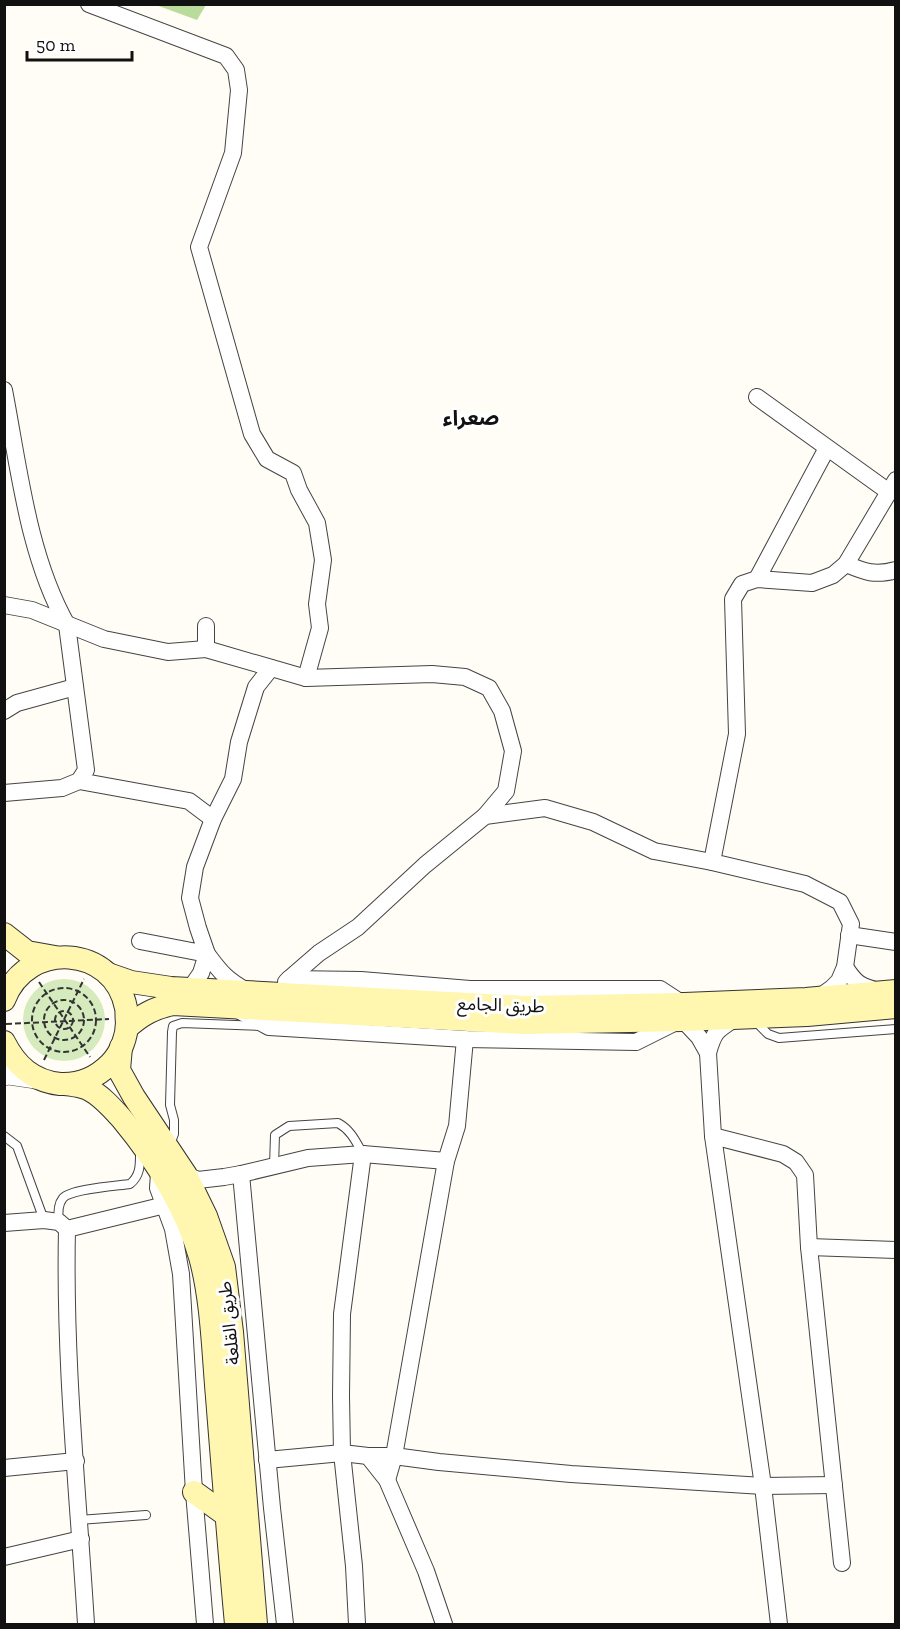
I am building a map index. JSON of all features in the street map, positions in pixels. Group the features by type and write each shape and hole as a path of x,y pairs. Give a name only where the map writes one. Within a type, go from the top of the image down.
{"main road":[{"path":"4,934 27,952 54,957"},
{"name":"طريق الجامع","path":"54,957 74,957 92,963 99,979 190,989 240,1000 524,1023 682,1015 818,998 891,997"},
{"path":"4,1000 20,974 36,963 54,957"},
{"name":"طريق القلعة","path":"99,979 120,990 126,1008 116,1030 119,1070 134,1097 186,1175 206,1216 224,1267 232,1332 256,1624"},
{"name":"طريق الجامع","path":"95,1060 114,1059 116,1030 157,1008 172,1004 240,1000 281,986 525,1007 744,1018 807,1015 891,997"},
{"path":"12,1035 11,1056 22,1069 38,1067"},
{"path":"66,1084 93,1077 95,1060"},
{"name":"طريق القلعة","path":"38,1067 51,1083 88,1089 113,1109 141,1141 160,1169 188,1222 205,1282 236,1624"},
{"path":"194,1492 226,1515"}],"street":[{"path":"89,4 226,56 236,70 238,90 233,153 199,247 252,434 267,459 293,473 299,490 317,523 323,560 317,604 320,627 306,678"},
{"path":"4,390 30,526 45,580 67,625 86,770 79,781"},
{"path":"712,862 737,734 733,599 742,584 757,579 812,583 833,575 846,564 892,486 827,448 757,397"},
{"path":"757,579 827,448"},
{"path":"846,564 867,573 896,570"},
{"path":"32,610 43,600 45,580"},
{"path":"7,607 32,610 104,639 168,652 206,649 306,678 432,674 465,677 489,688 502,711 513,751 506,791 485,816 425,865 358,927 319,953 281,986"},
{"path":"206,626 206,649"},
{"path":"72,668 78,652 87,642 104,639"},
{"path":"243,661 256,687"},
{"path":"271,668 256,687 239,742 233,779 213,819 195,867 190,898 207,954 220,972 231,982 240,1000 269,1027 465,1039 636,1042 682,1015 708,1053"},
{"path":"9,704 75,687"},
{"path":"4,793 62,788 79,781 189,801 213,819"},
{"path":"485,816 545,808 593,822 654,851 805,884 840,902 851,924 845,967 839,981 818,998"},
{"path":"849,935 896,942"},
{"path":"140,941 207,954"},
{"path":"190,989 201,973 207,954"},
{"path":"845,967 853,979 863,987 891,997"},
{"path":"744,1018 722,1028 712,1037 708,1053 713,1136 763,1486 779,1624"},
{"path":"387,1480 394,1456 446,1161 457,1126 465,1039"},
{"path":"4,1075 38,1067"},
{"path":"713,1136 783,1154 796,1162 805,1175 809,1247 842,1563"},
{"path":"186,1175 198,1180 241,1174 308,1158 363,1154 446,1161"},
{"path":"357,1624 354,1566 342,1453 342,1314 363,1154"},
{"path":"160,1169 158,1188 173,1229 181,1274 194,1492 205,1624"},
{"path":"241,1174 267,1460 285,1624"},
{"path":"4,1223 56,1224 165,1205"},
{"path":"56,1224 66,1274 86,1624"},
{"path":"809,1247 896,1250"},
{"path":"267,1460 342,1453 571,1474 763,1486 834,1485"},
{"path":"368,1456 387,1480 426,1571 444,1624"},
{"path":"4,1468 75,1461"},
{"path":"4,1557 81,1539"}],"lane":[{"path":"744,1018 768,1034 779,1038 896,1029"},
{"path":"169,1148 174,1134 174,1120 170,1105 173,1026 182,1023 269,1027"},
{"path":"274,1167 275,1135 289,1126 338,1123 351,1132 363,1154"},
{"path":"4,1136 17,1146 56,1224"},
{"path":"56,1224 62,1199 71,1193 130,1184 136,1178 140,1166 141,1141"},
{"path":"79,1521 146,1515"}],"path":[{"path":"31,966 75,1037 95,1060"},
{"path":"38,1067 50,1049 84,979 99,979"},
{"path":"62,987 78,991 88,998 94,1008 96,1019 90,1039 82,1047 66,1052 50,1049 37,1038 33,1030 32,1013 35,1005 46,993 54,989 62,987"},
{"path":"63,1000 73,1002 83,1012 84,1020 80,1032 75,1037 66,1040 55,1038 47,1031 44,1021 46,1011 53,1003 63,1000"},
{"path":"108,1011 116,1030"},
{"path":"59,1012 71,1014 73,1021 69,1028"},
{"path":"59,1012 56,1016 56,1026 60,1029 69,1028"},
{"path":"4,1024 96,1019 116,1030"},
{"path":"12,1035 19,1022"}],"green space":[{"path":"206,4 197,20 156,5"},
{"path":"64,979 80,982 93,991 102,1004 105,1020 102,1036 93,1049 80,1058 64,1061 48,1058 35,1049 26,1036 23,1020 26,1004 35,991 48,982"}],"district":[{"name":"صعراء","path":"471,417"}]}
